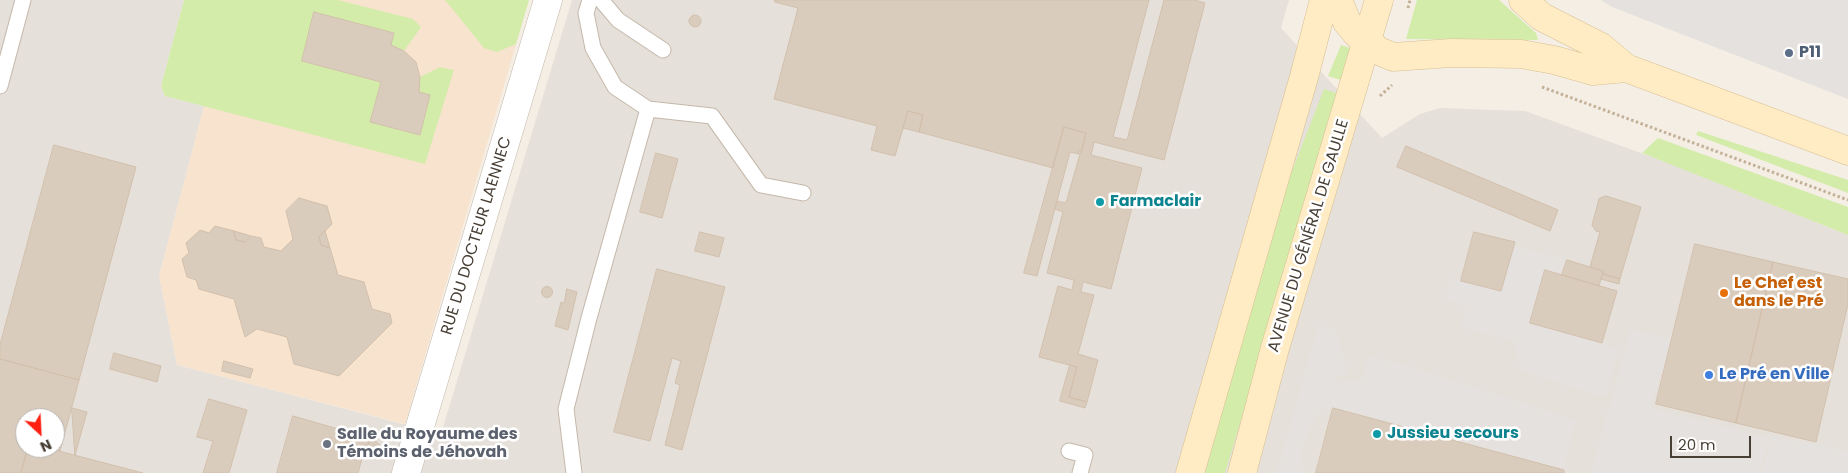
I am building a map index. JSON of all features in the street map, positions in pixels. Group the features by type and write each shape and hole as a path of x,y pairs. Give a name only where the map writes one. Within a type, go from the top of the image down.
{"main road":[{"path":"1190,473 1304,77 1324,0"},
{"path":"1338,0 1347,22 1366,42 1393,57 1451,53 1521,54 1554,60 1593,71 1626,68"},
{"name":"AVENUE DU GÉNÉRAL DE GAULLE","path":"1242,473 1275,348 1379,0"},
{"path":"1523,0 1542,17 1601,47 1626,68 1848,151"}],"street":[{"name":"RUE DU DOCTEUR LAENNEC","path":"406,473 548,0"}],"lane":[{"path":"0,86 23,0"},
{"path":"590,0 586,13 593,48 615,87 648,109 712,116 761,185 803,193"},
{"path":"602,0 618,20 663,50"},
{"path":"574,473 566,409 589,318 648,109"},
{"path":"1069,451 1084,455 1080,473"}],"path":[{"path":"1378,99 1393,85 1401,81"},
{"path":"1540,87 1848,200"}],"shaded area":[{"path":"0,0 184,0 161,86 165,96 204,106 159,276 177,365 441,434 572,0 1289,0 1281,28 1382,138 1420,114 1440,108 1525,111 1674,165 1848,235 1848,473 0,473"},
{"path":"184,0 529,0 405,424 177,365 159,276 204,106"},
{"name":"P11","path":"1601,0 1848,0 1848,99 1612,7"},
{"path":"1514,246 1567,260 1562,275 1545,271 1530,322 1602,343 1618,351 1605,397 1521,371 1514,340 1461,327 1467,307 1445,299 1451,278 1501,291"},
{"path":"1318,326 1335,329 1348,373 1333,379 1339,382 1357,381 1364,376 1368,356 1402,364 1575,420 1564,470 1333,408 1321,410 1311,426 1301,450 1303,473 1277,473"},
{"path":"1631,329 1671,339 1651,408 1768,437 1760,473 1591,473"},
{"path":"1771,436 1848,451 1848,473 1763,473"}],"green space":[{"path":"184,0 338,0 413,19 421,27 404,51 315,13 302,61 381,82 371,122 419,135 430,96 419,92 420,77 440,67 454,70 425,164 165,96 161,86"},
{"path":"445,0 529,0 516,44 497,52 484,48"},
{"path":"1417,0 1499,0 1536,33 1538,40 1406,39"},
{"path":"1341,45 1353,49 1344,81 1328,76"},
{"path":"1324,89 1339,94 1225,473 1205,473 1285,189"},
{"path":"1698,131 1848,180 1848,193 1696,135"},
{"path":"1658,138 1848,207 1848,235 1642,153"}],"building":[{"name":"Farmaclair","path":"775,0 1149,0 1113,137 1127,140 1164,0 1195,0 1205,3 1164,160 1094,142 1091,155 1142,168 1111,289 1083,282 1081,292 1094,295 1078,354 1098,360 1087,402 1069,397 1077,367 1039,357 1058,286 1072,290 1074,280 1047,273 1063,212 1055,209 1057,201 1066,203 1086,133 1064,127 1053,168 919,132 923,115 908,111 895,156 871,150 877,126 774,99 798,8 775,2"},
{"path":"314,12 394,33 391,45 404,51 416,62 420,77 419,92 430,95 420,135 370,122 381,82 302,61"},
{"path":"693,15 697,15 701,21 697,27 693,27 689,23 689,19"},
{"path":"908,111 923,115 919,132 903,128"},
{"path":"1064,127 1086,133 1082,152 1079,151 1079,154 1070,152 1037,276 1024,273"},
{"path":"54,145 136,167 79,380 0,359 0,345"},
{"path":"1406,146 1558,210 1550,231 1397,167"},
{"path":"656,153 678,159 662,218 640,212"},
{"path":"1606,196 1641,207 1620,279 1603,274 1603,271 1590,267 1600,232 1596,231 1592,225 1599,199"},
{"path":"299,198 327,206 332,224 319,237 321,245 330,248 338,275 364,282 372,309 390,314 392,323 339,376 294,364 287,337 257,329 245,337 234,299 199,289 196,280 187,277 182,259 189,253 186,243 200,230 209,233 215,226 234,231 236,240 245,242 251,236 261,238 264,247 281,251 293,239 286,211"},
{"path":"234,231 251,236 245,242 236,240"},
{"path":"325,231 330,248 321,245 319,237"},
{"path":"700,232 724,238 719,257 695,251"},
{"path":"1474,232 1515,242 1501,291 1461,281"},
{"path":"1695,244 1773,262 1736,423 1656,404"},
{"path":"1567,260 1603,271 1599,286 1562,275"},
{"path":"1773,262 1848,279 1848,304 1816,442 1736,423"},
{"path":"657,269 725,287 682,450 665,445 680,385 675,383 681,361 672,358 650,441 614,432"},
{"path":"1545,270 1617,291 1602,343 1530,323"},
{"path":"1603,274 1620,279 1619,284 1601,279"},
{"path":"547,286 553,292 547,298 541,292"},
{"path":"567,289 577,292 568,330 555,326 561,302 564,303"},
{"path":"114,353 161,366 157,382 110,369"},
{"path":"0,359 79,380 65,432 65,408 15,408 15,458 25,458 21,473 0,473"},
{"path":"224,361 253,369 250,378 222,371"},
{"path":"1070,365 1077,367 1069,397 1087,402 1085,408 1060,401"},
{"path":"209,399 247,410 229,473 203,473 213,441 197,437"},
{"path":"72,408 87,412 75,455"},
{"name":"Jussieu secours","path":"1333,408 1564,470 1564,473 1316,473"},
{"name":"Salle du Royaume des Témoins de Jéhovah","path":"293,416 373,439 365,448 358,473 277,473"},
{"path":"373,439 380,445 371,454 365,448"},
{"path":"65,453 143,473 21,473 25,458 65,458"}],"place":[{"name":"P11","path":"1789,53"},
{"name":"Farmaclair","path":"1100,202"},
{"name":"Le Chef est dans le Pré","path":"1724,293"},
{"name":"Le Pré en Ville","path":"1709,375"},
{"name":"Jussieu secours","path":"1377,434"},
{"name":"Salle du Royaume des Témoins de Jéhovah","path":"327,444"}]}
